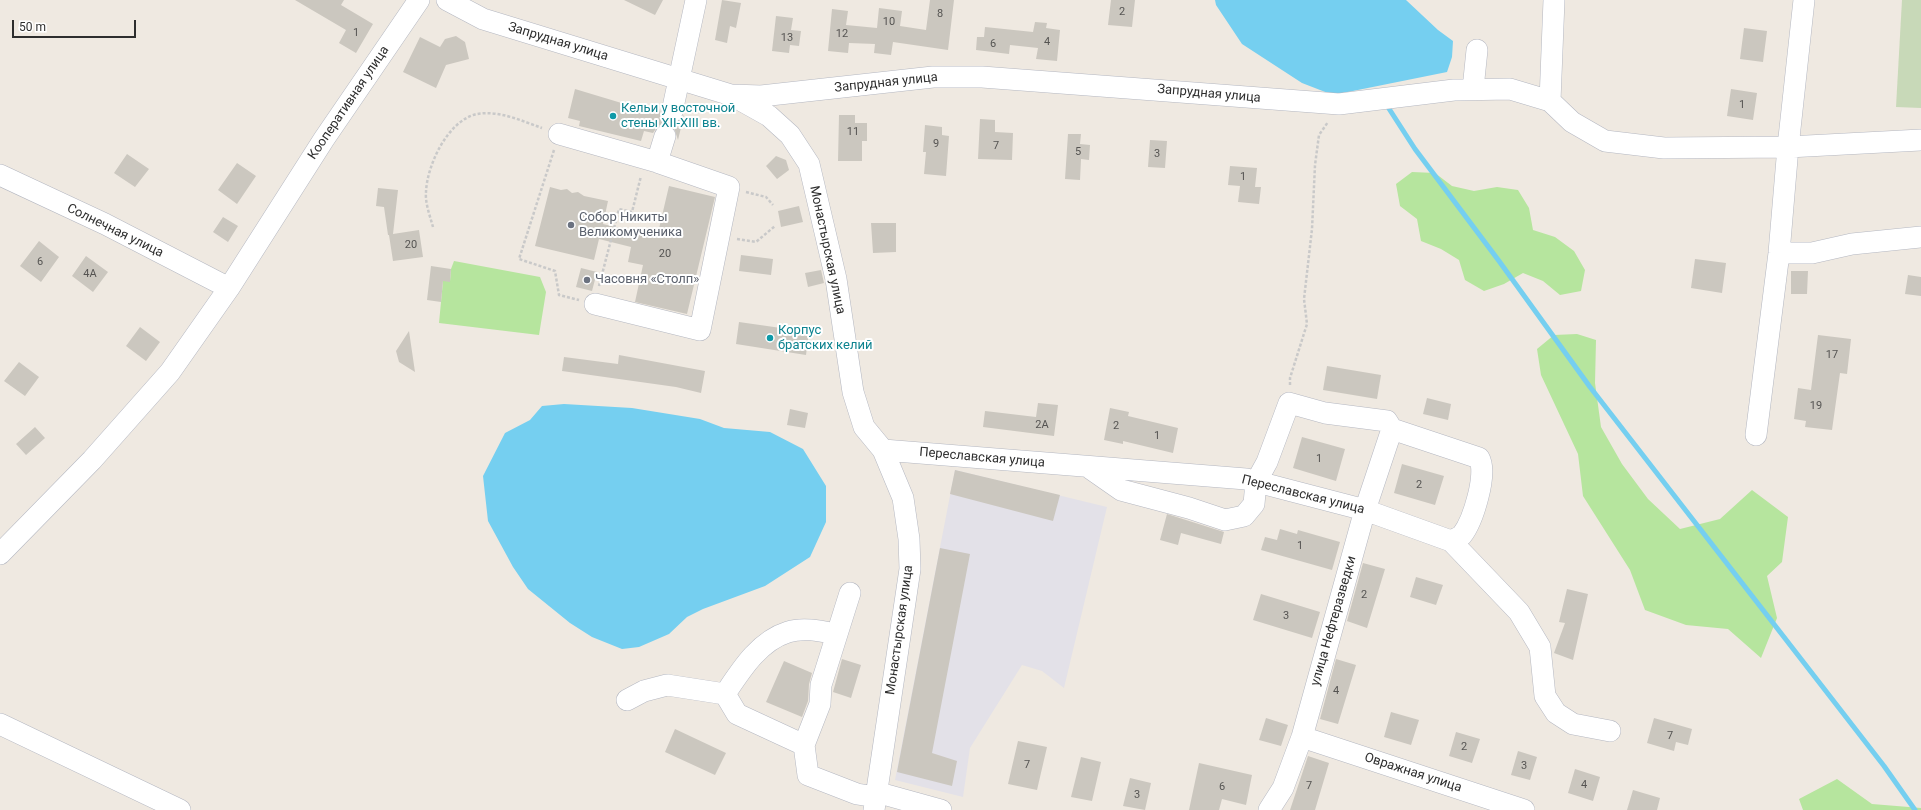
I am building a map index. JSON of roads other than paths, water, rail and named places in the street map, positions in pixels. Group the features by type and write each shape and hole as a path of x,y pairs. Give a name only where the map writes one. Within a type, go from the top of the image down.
{"street":[{"name":"Кооперативная улица","path":"0,554 92,460 149,397 191,344 229,288 324,139 419,0"},
{"name":"Запрудная улица","path":"447,0 483,19 731,95 761,96 933,77 982,76 1339,104 1368,102 1395,96 1473,89 1510,89 1550,101"},
{"path":"672,112 696,0"},
{"path":"1554,0 1550,101 1572,122 1605,141 1664,148 1788,147 1921,140"},
{"path":"1756,435 1779,254 1788,147 1804,0"},
{"path":"1473,89 1477,50"},
{"name":"Монастырская улица","path":"731,95 769,116 790,135 809,164 836,279 853,392 864,427 883,450 902,498 909,539 910,569 875,800"},
{"path":"559,134 651,160 729,187 700,330 595,304"},
{"path":"651,160 665,136"},
{"name":"Солнечная улица","path":"0,175 106,224 229,288"},
{"path":"1779,254 1812,252 1852,244 1921,237"},
{"path":"1087,466 1120,490 1190,508 1224,520 1244,516 1254,504 1256,482 1267,462 1289,403 1325,413 1387,420 1392,430 1479,458 1482,464 1482,478 1478,497 1461,536 1451,541"},
{"name":"улица Нефтеразведки","path":"1269,810 1283,788 1302,737 1365,510 1392,430"},
{"name":"Переславская улица","path":"883,450 1246,479 1365,510 1451,541 1519,612 1530,630 1540,647 1545,696 1556,713 1573,724 1610,732"},
{"path":"850,592 821,684 820,704 804,745 808,775 875,800 941,810"},
{"path":"725,694 745,664 768,642 788,632 813,630 836,634"},
{"path":"627,700 644,691 667,685 725,694"},
{"path":"725,694 736,714 804,745"},
{"path":"0,724 180,810"},
{"name":"Овражная улица","path":"1302,737 1524,810"}],"water":[{"path":"1215,0 1406,0 1438,30 1453,41 1452,57 1447,72 1333,95 1302,83 1242,44 1216,5"},
{"path":"564,404 632,408 700,419 724,428 770,432 803,449 826,486 826,522 810,557 765,586 703,609 687,617 669,634 639,647 622,649 592,637 570,623 528,589 513,567 488,521 483,476 505,433 530,420 542,406"}],"waterway":[{"path":"1386,104 1415,149 1499,261 1590,387 1884,766 1915,810"}],"place":[{"name":"Кельи у восточной стены XII-XIII вв.","path":"613,116"},
{"name":"Собор Никиты Великомученика","path":"571,225"},
{"name":"Часовня «Столп»","path":"587,280"},
{"name":"Корпус братских келий","path":"770,338"}]}
